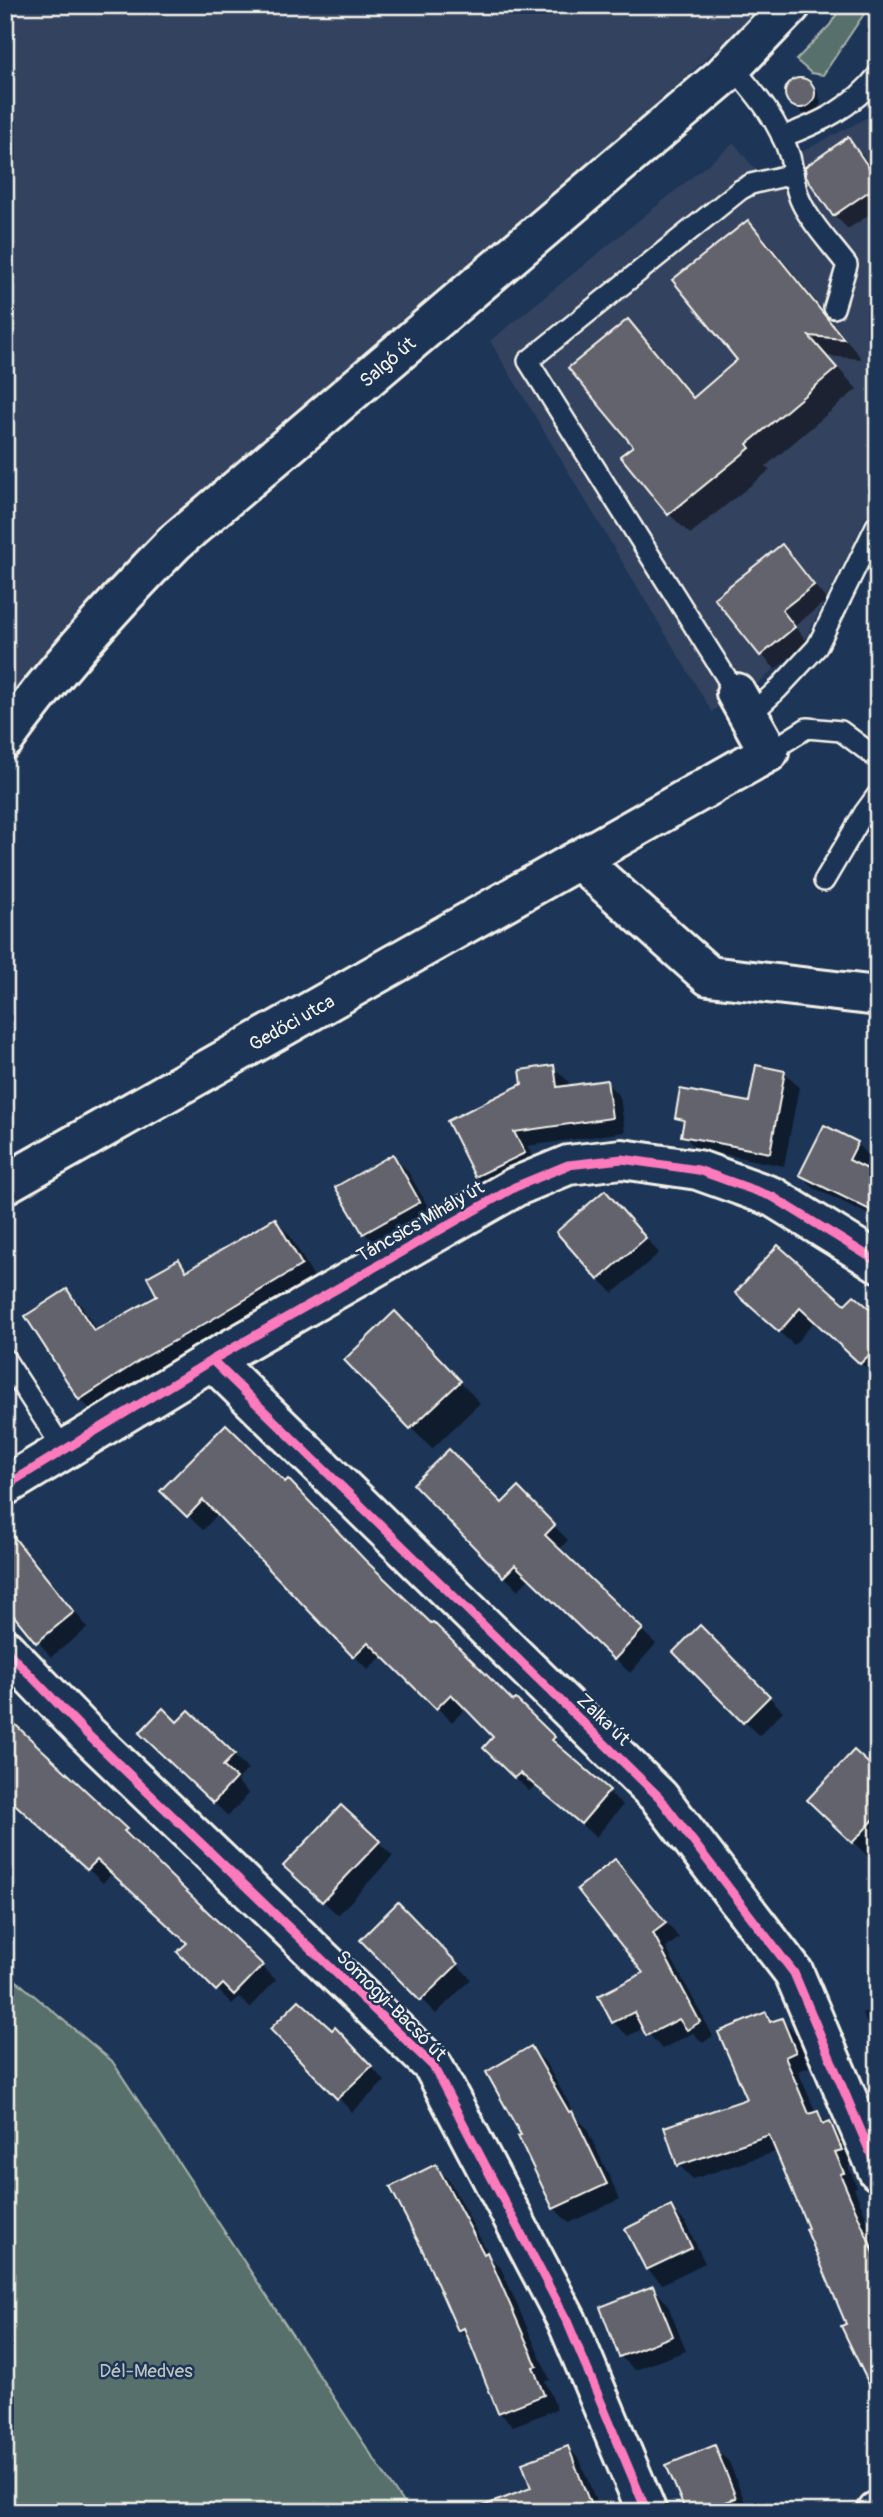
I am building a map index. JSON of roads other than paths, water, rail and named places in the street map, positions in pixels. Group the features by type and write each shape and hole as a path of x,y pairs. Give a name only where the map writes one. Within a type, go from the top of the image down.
{"street":[{"name":"Salgó út","path":"5,739 33,699 111,607 175,542 723,76 791,5"},
{"path":"743,705 769,752"},
{"name":"Gedőci utca","path":"5,1184 769,752"},
{"path":"579,860 709,976 878,996"},
{"name":"Táncsics Mihály út","path":"5,1486 212,1360 515,1187 568,1165 622,1159 698,1170 773,1197 878,1262"},
{"name":"Zalka út","path":"212,1360 659,1797 794,1973 878,2171"},
{"name":"Somogyi-Bacsó út","path":"5,1649 85,1732 433,2066 567,2321 647,2512"}],"lane":[{"path":"732,66 767,109 790,157 802,203 811,220 847,265 834,308"},
{"path":"782,137 808,128 843,109 878,75"},
{"path":"793,174 751,184 740,190 528,361 743,705 777,690 817,647 876,526"},
{"path":"769,752 807,728 841,731 878,759"},
{"path":"824,881 878,794"},
{"path":"5,1359 64,1450"}],"park label":[{"name":"Dél-Medves","path":"146,2370"}]}
